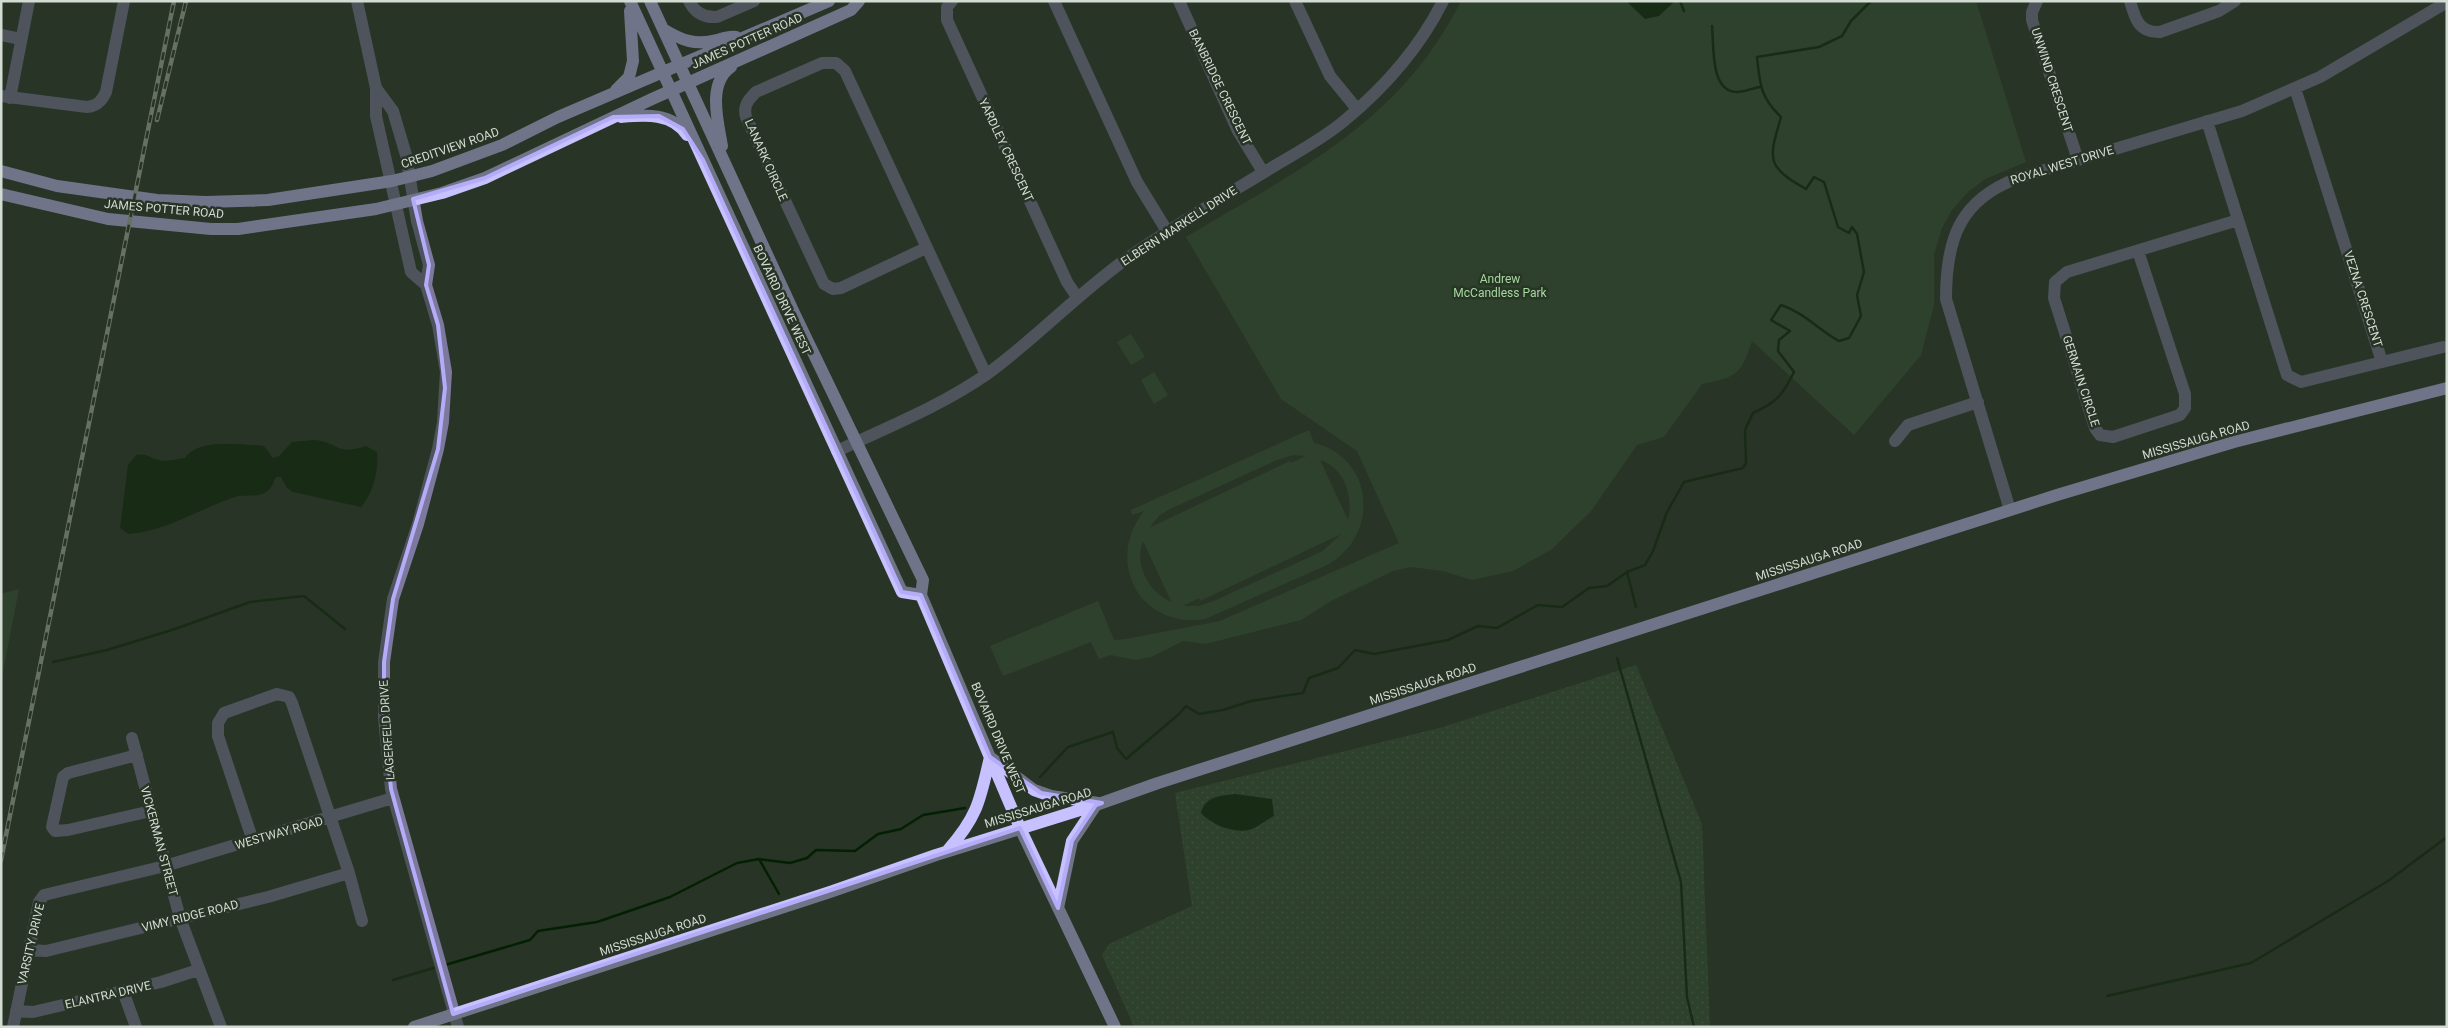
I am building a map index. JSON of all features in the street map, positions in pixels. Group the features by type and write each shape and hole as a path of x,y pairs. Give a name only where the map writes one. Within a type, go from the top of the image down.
{"main road":[{"name":"BOVAIRD DRIVE WEST","path":"630,1 902,592 921,595"},
{"path":"604,98 629,77 632,68 633,35 630,1"},
{"name":"BOVAIRD DRIVE WEST","path":"650,1 795,315 923,580 921,595 1020,828 1114,1027"},
{"name":"JAMES POTTER ROAD","path":"663,74 829,1"},
{"name":"JAMES POTTER ROAD","path":"670,91 851,10 859,1"},
{"path":"663,29 678,38 692,43 716,41 730,36 744,38"},
{"path":"726,166 718,122 717,88 719,78 747,56"},
{"name":"CREDITVIEW ROAD","path":"233,202 296,196 410,177 502,145 604,98 663,74"},
{"path":"413,200 485,178 670,91"},
{"path":"613,117 652,116 675,123 683,129 703,160"},
{"name":"JAMES POTTER ROAD","path":"1,171 57,186 109,194 181,202 233,202"},
{"name":"JAMES POTTER ROAD","path":"1,194 108,219 184,227 238,229 339,215 413,200"},
{"name":"MISSISSAUGA ROAD","path":"414,1027 830,892 948,851 2010,510 2234,442 2447,388"},
{"path":"948,851 973,818 981,799 990,757 1034,790 1051,796 1099,804 1072,841 1058,908"}],"street":[{"path":"29,1 6,97 86,107 94,106 106,92 124,1"},
{"name":"LAGERFELD DRIVE","path":"357,1 376,88 376,116 411,272 426,286"},
{"path":"689,1 698,14 710,18 717,17 754,1"},
{"name":"YARDLEY CRESCENT","path":"952,1 947,7 947,20 1063,273 1077,297"},
{"path":"1054,1 1137,182 1167,231"},
{"name":"BANBRIDGE CRESCENT","path":"1178,1 1238,131 1263,172"},
{"path":"1296,1 1326,69 1358,109"},
{"name":"ELBERN MARKELL DRIVE","path":"838,451 938,404 986,375 1077,297 1167,231 1318,139 1358,109 1388,81 1423,36 1443,1"},
{"name":"UNWIND CRESCENT","path":"2036,1 2032,12 2032,20 2078,160"},
{"path":"2130,1 2138,24 2146,31 2153,33 2218,11 2235,1"},
{"name":"ROYAL WEST DRIVE","path":"2010,510 1946,299 1946,269 1954,237 1968,210 1991,190 2018,178 2242,111 2295,88 2320,77 2447,2"},
{"path":"1,35 21,39"},
{"name":"LANARK CIRCLE","path":"926,248 841,288 833,288 824,284 746,118 744,111 750,98 756,92 822,62 830,61 841,66 986,375"},
{"name":"LAGERFELD DRIVE","path":"376,88 393,111 410,177 417,223 429,265 426,286 438,325 446,372 438,448 418,524 392,599 384,662 384,718 393,798 458,1027"},
{"name":"VEZNA CRESCENT","path":"2207,121 2287,375 2300,382 2382,362 2295,88"},
{"name":"GERMAIN CIRCLE","path":"2138,251 2185,394 2185,408 2180,415 2175,417 2112,437 2104,436 2100,435 2094,428 2054,298 2053,288 2060,276 2067,272 2238,220"},
{"path":"2382,362 2443,347"},
{"path":"1894,441 1908,425 1978,402"},
{"path":"253,841 218,736 218,722 224,713 277,694 288,697 292,703 332,818 362,921"},
{"name":"VICKERMAN STREET","path":"132,738 180,918 221,1027"},
{"path":"137,755 68,773 62,777 52,827 55,831 68,830 151,810"},
{"name":"WESTWAY ROAD","path":"165,866 332,818 393,798"},
{"name":"VARSITY DRIVE","path":"13,1027 39,902 44,896 165,866"},
{"name":"VIMY RIDGE ROAD","path":"30,950 46,951 268,897 349,872"},
{"name":"ELANTRA DRIVE","path":"16,1011 33,1012 124,991 198,970"},
{"path":"124,991 136,1027"}],"highlighted area":[{"path":"659,116 683,129 703,160 902,592 921,595 990,757 1041,793 1102,803 1096,805 1072,841 1058,908 1020,828 453,1014 391,789 384,718 384,662 393,599 438,449 445,388 438,325 426,285 429,265 413,199 485,178 613,117"}],"green space":[{"name":"Andrew McCandless Park","path":"1461,1 1976,1 2026,162 1985,179 1968,192 1952,210 1942,228 1934,254 1934,305 1921,355 1854,435 1752,341 1741,368 1736,373 1723,379 1702,384 1664,437 1637,445 1591,511 1552,549 1513,571 1472,580 1443,571 1411,567 1393,571 1331,601 1301,620 1205,644 1183,641 1151,657 1135,660 1111,655 1099,659 1091,642 1003,676 990,646 1098,601 1114,640 1220,621 1399,543 1357,451 1281,399 1186,237 1306,165 1342,140 1376,112 1408,80 1436,44"},
{"path":"1131,334 1145,357 1131,365 1117,342"},
{"path":"1154,372 1168,395 1154,404 1141,380"},
{"path":"1309,430 1314,443 1334,451 1349,464 1359,481 1363,499 1362,518 1356,536 1344,552 1327,565 1205,619 1182,619 1162,614 1147,603 1135,588 1129,570 1128,551 1132,531 1144,511 1132,515 1131,510","holes":["1293,455 1306,456 1291,463 1290,461 1149,528 1160,515 1170,509 1277,460","1320,460 1335,469 1345,484 1350,502 1348,520","1341,534 1323,551 1216,600 1199,606 1183,606 1199,598 1200,601","1143,541 1171,602 1156,591 1145,576 1140,559"]},
{"path":"19,589 1,682 1,594"},
{"path":"1636,665 1702,824 1710,1027 1134,1027 1102,955 1109,944 1192,906 1175,793 1443,727"}],"shaded area":[{"path":"1626,1 1675,1 1659,16 1645,19"},
{"path":"314,440 348,450 366,446 377,452 374,481 369,495 361,507 293,492 287,488 281,477 276,477 270,489 262,494 235,497 157,529 129,534 120,528 128,465 136,455 145,455 162,461 172,460 185,458 191,452 209,445 230,444 264,446 273,458 279,456 292,442"},
{"path":"1235,794 1272,799 1274,816 1252,829 1243,831 1223,827 1201,813 1203,807 1210,800 1219,796"}],"waterway":[{"path":"1680,1 1684,11"},
{"path":"1040,777 1068,747 1113,732 1117,748 1126,759 1186,706 1199,714 1223,710 1251,701 1303,693 1309,678 1338,668 1355,650 1374,654 1448,640 1478,626 1497,628 1538,605 1562,607 1589,588 1607,586 1627,572 1645,565 1653,551 1667,512 1684,482 1743,468 1746,463 1745,430 1753,413 1773,402 1782,393 1790,380 1794,372 1778,351 1779,340 1790,331 1771,320 1781,305 1797,312 1839,341 1849,338 1861,316 1857,295 1864,272 1857,234 1852,227 1849,233 1838,227 1824,182 1814,177 1806,189 1783,174 1777,167 1773,152 1781,117 1769,103 1762,90 1757,57 1819,47 1842,36 1851,21 1871,1"},
{"path":"1712,26 1715,66 1722,84 1728,90 1737,92 1760,87"},
{"path":"1627,572 1636,607"},
{"path":"53,662 107,650 175,629 250,602 304,596 345,629"},
{"path":"1617,658 1681,882 1687,997 1694,1027"},
{"path":"445,965 530,940 538,931 597,922 670,897 737,863 759,859 790,863 807,858 816,850 855,851 878,834 901,829 923,815 965,808"},
{"path":"2107,996 2251,963 2388,881 2447,837"},
{"path":"759,859 779,894"},
{"path":"393,980 437,967"}],"railway":[{"path":"1,860 174,1"},
{"path":"157,120 186,1"}]}
